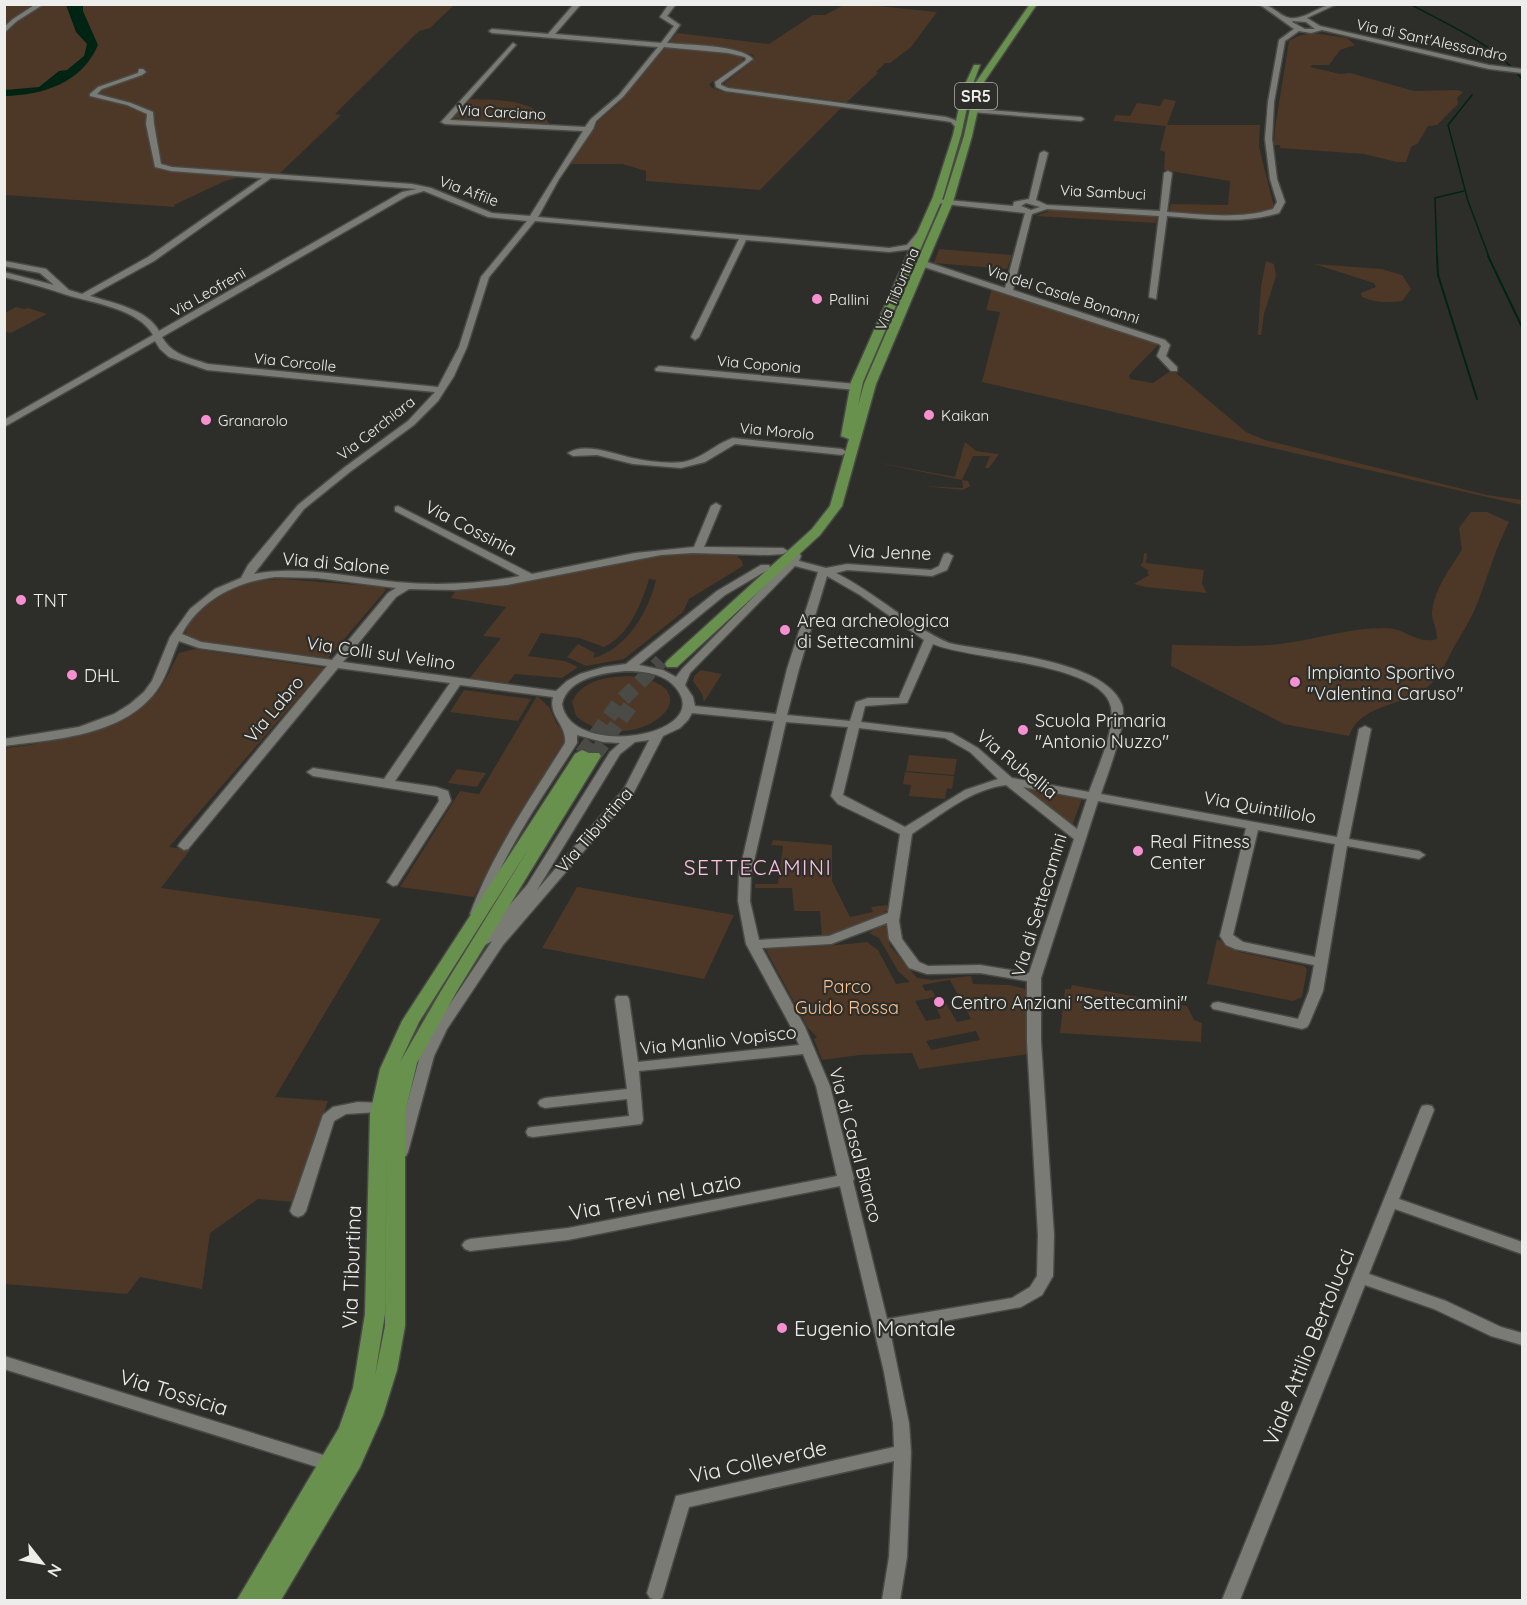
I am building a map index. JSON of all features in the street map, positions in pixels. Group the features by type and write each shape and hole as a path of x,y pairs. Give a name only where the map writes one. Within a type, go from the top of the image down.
{"main road":[{"name":"Via Tiburtina","path":"1026,4 974,72 967,89 936,201 885,318 870,332 859,355 859,359 866,361 856,387 849,426 825,510 666,662 798,549 826,522 836,508 867,395 948,202 960,165 977,90 985,73 1034,4"},
{"path":"866,361 879,363"},
{"name":"Via Tiburtina","path":"248,1600 330,1464 357,1409 375,1314 378,1107 387,1069 403,1034 588,755 426,1028 404,1074 396,1113 395,1326 387,1370 373,1415 353,1461 269,1600"}],"street":[{"path":"4,31 15,20 41,4"},
{"path":"556,37 551,34 578,4"},
{"name":"Via Cerchiara","path":"246,579 252,567 301,507 353,465 411,423 441,390 463,347 485,278 532,220 593,120 620,98 677,27 663,17 673,4"},
{"name":"Via di Sant'Alessandro","path":"1262,4 1298,29 1349,36 1522,71"},
{"path":"1310,17 1334,4"},
{"name":"Via di Sant'Alessandro","path":"1288,20 1310,17 1315,30"},
{"path":"492,29 543,36 734,51 750,59 718,81 718,86 724,89 946,119 958,128"},
{"path":"1290,35 1298,29"},
{"path":"1290,35 1315,30"},
{"name":"Via Sambuci","path":"1040,204 1240,218 1267,215 1280,208 1281,202 1269,162 1267,129 1282,40 1290,35"},
{"path":"1349,36 1358,45"},
{"name":"Via Carciano","path":"513,45 445,122 589,129"},
{"name":"Via Affile","path":"141,70 143,72 140,74 100,88 92,95 151,113 150,124 158,165 171,169 398,184 428,190 490,215 532,220 880,250 908,248 920,236"},
{"path":"946,119 962,111"},
{"path":"973,111 1081,119"},
{"path":"1019,206 1029,212 1040,211 1044,153"},
{"path":"1154,297 1168,173"},
{"path":"84,296 151,259 269,176"},
{"name":"Via Leofreni","path":"4,424 405,194 428,190"},
{"path":"936,201 1019,206 1040,204"},
{"path":"1009,290 1029,212"},
{"path":"490,215 524,230"},
{"path":"694,337 743,238"},
{"name":"Via Affile","path":"880,250 899,255 907,264"},
{"path":"4,263 43,271 66,292"},
{"name":"Via del Casale Bonanni","path":"921,263 1009,290 1164,343 1166,345 1161,356 1174,369"},
{"path":"4,274 66,292"},
{"path":"4,284 16,277"},
{"name":"Via Corcolle","path":"66,292 119,307 141,318 152,326 163,347 172,355 207,367 441,390"},
{"name":"Via Coponia","path":"659,369 856,387"},
{"name":"Via Morolo","path":"573,453 597,452 633,461 681,465 702,460 734,441 842,452"},
{"path":"698,549 716,506"},
{"name":"Via Cossinia","path":"398,509 529,577"},
{"name":"Via di Salone","path":"4,743 75,731 120,715 147,695 159,679 176,636 187,618 206,600 230,585 246,579 295,575 407,586 468,586 643,555 698,549 783,551"},
{"name":"Via Tiburtina","path":"680,685 681,678 686,671 793,563 798,549"},
{"path":"693,616 704,598 750,567 748,558 733,551"},
{"name":"Via Jenne","path":"823,572 847,567 932,573 943,568 948,556"},
{"path":"793,563 809,565 823,572"},
{"name":"Via Tiburtina","path":"630,668 722,593 765,567"},
{"name":"Via di Settecamini","path":"823,572 842,579 930,639 963,651 1065,669 1086,675 1103,685 1116,705 1119,719 1034,978 1034,1042 1046,1235 1046,1276 1036,1291 1015,1303 882,1326"},
{"name":"Via di Casal Bianco","path":"823,572 811,605 763,789 744,884 745,910 753,944 798,1027 823,1086 882,1326 901,1423 903,1452 898,1557 891,1600"},
{"path":"387,584 391,587 392,595"},
{"name":"Via Labro","path":"184,846 392,595 407,586"},
{"name":"Via Colli sul Velino","path":"176,636 199,645 559,696"},
{"path":"906,832 837,796 859,705 863,701 897,703 904,700 930,639"},
{"name":"Via Colli sul Velino","path":"169,655 183,648 199,645"},
{"path":"569,727 557,711 559,696 573,682 588,674 608,669 630,668 659,673 680,685 688,700 688,709 854,724"},
{"path":"388,783 457,681"},
{"name":"Via Tiburtina","path":"569,727 600,738 632,740 659,733 680,722 688,709"},
{"name":"Via Rubellia","path":"854,724 952,736 974,750 1008,781 1079,837"},
{"name":"Via Tiburtina","path":"470,930 483,893 509,841 572,743 569,727"},
{"path":"1218,1006 1302,1024 1316,991 1342,841 1365,729"},
{"name":"Via Tiburtina","path":"396,1177 414,1097 427,1056 441,1028 498,942 629,791 643,768 651,744 659,733"},
{"name":"Via Tiburtina","path":"449,991 491,933 532,887 616,752 632,740"},
{"path":"313,772 439,791 444,794 446,799 393,882"},
{"path":"906,832 979,788 995,782 1008,781"},
{"name":"Via Quintiliolo","path":"1008,781 1419,855"},
{"path":"1253,824 1226,936 1231,942 1240,946 1321,962"},
{"path":"906,832 894,915 896,939 918,968 931,971 990,970 1034,978"},
{"path":"753,944 834,939 894,915"},
{"path":"533,1132 636,1120 632,1067 622,999"},
{"name":"Via Manlio Vopisco","path":"632,1067 807,1049"},
{"path":"545,1103 634,1093"},
{"path":"298,1211 317,1148 330,1116 344,1109 378,1107"},
{"name":"Viale Attilio Bertolucci","path":"1231,1600 1427,1110"},
{"name":"Via Trevi nel Lazio","path":"470,1245 568,1234 847,1179"},
{"path":"1390,1202 1522,1248"},
{"path":"1361,1277 1440,1305 1487,1329 1522,1339"},
{"name":"Via Tossicia","path":"4,1362 330,1464"},
{"name":"Via Colleverde","path":"656,1593 682,1501 903,1452"}],"green space":[{"path":"4,5 454,5 430,28 419,31 335,114 341,115 279,174 256,172 225,181 174,205 175,207 5,195"},
{"path":"844,5 868,5 937,12 911,47 890,63 885,63 876,72 878,73 847,102 733,88 725,83 755,59 753,55 736,50 669,43 677,33 769,44 813,15 825,15"},
{"path":"1313,33 1347,38 1355,45 1340,50 1329,65 1310,67 1340,74 1350,73 1414,91 1458,90 1463,92 1457,98 1458,104 1437,125 1428,126 1418,143 1411,147 1406,162 1364,154 1280,148 1280,145 1274,145 1275,128 1289,41 1298,36"},
{"path":"666,47 731,53 743,58 743,61 709,84 712,88 724,92 842,107 760,190 646,181 646,171 622,164 570,164 599,120 617,105"},
{"path":"469,99 514,102 525,105 544,116 550,125 453,118"},
{"path":"1164,99 1176,101 1167,125 1260,125 1259,147 1274,207 1265,212 1239,216 1169,211 1171,204 1228,205 1230,181 1164,170 1165,152 1160,150 1166,126 1113,121 1116,115 1130,116 1137,103 1160,106"},
{"path":"1052,210 1157,217 1156,223 1036,216"},
{"path":"939,249 1012,255 1007,269 934,263"},
{"path":"1266,261 1274,264 1276,276 1264,314 1261,335 1258,335 1261,286"},
{"path":"1314,264 1382,269 1402,275 1411,289 1402,301 1372,300 1362,297 1361,293 1376,287 1374,283"},
{"path":"992,288 1159,344 1129,375 1130,379 1153,383 1169,372 1176,373 1246,432 1265,440 1487,495 1522,500 1522,505 982,382 1000,312 986,310"},
{"path":"16,307 47,314 11,333 5,332 5,313"},
{"path":"965,442 976,451 999,454 989,468 985,468 990,456 973,456 962,480 869,461 955,477"},
{"path":"962,480 968,481 970,486 963,490 922,486 963,488"},
{"name":"Impianto Sportivo \"Valentina Caruso\"","path":"1471,512 1487,512 1509,522 1469,621 1441,672 1431,684 1410,697 1363,717 1349,736 1284,724 1171,666 1172,645 1269,645 1373,628 1394,629 1424,640 1437,639 1432,614 1436,594 1462,550 1459,528"},
{"path":"698,552 737,556 743,566 689,599 683,612 624,659 586,666 567,657 578,644 595,653 593,658 616,647 626,638 642,616 656,580 649,579 633,618 613,642 604,647 579,638 541,633 528,656 565,661 578,667 562,678 515,674 508,683 470,678 501,638 483,636 506,607 451,598 456,590 517,582 638,559"},
{"path":"1144,553 1147,554 1146,563 1204,570 1202,584 1207,593 1134,584 1149,575 1147,572 1149,571 1140,565 1143,562"},
{"path":"283,579 383,587 386,590 328,658 199,641 186,635 187,627 193,619 221,596 250,582"},
{"path":"195,649 324,668 169,847 190,850 161,888 381,919 275,1097 328,1101 294,1202 258,1199 210,1233 202,1289 140,1277 127,1294 5,1284 5,748 88,731 130,713 147,702 159,690 179,653"},
{"path":"701,670 722,674 704,702 702,694 693,681 695,675"},
{"path":"630,676 657,683 669,694 669,706 659,718 642,727 621,731 598,728 576,716 572,702 582,688 596,681"},
{"path":"464,690 531,699 518,721 450,712"},
{"path":"537,696 549,707 557,724 567,736 565,746 503,843 474,897 400,887 460,791 479,794"},
{"path":"909,755 957,759 954,775 906,771"},
{"path":"457,769 486,773 477,787 448,783"},
{"path":"905,772 954,776 952,789 947,788 945,799 909,796 911,785 903,784"},
{"path":"1027,790 1082,798 1072,826"},
{"path":"773,840 832,845 832,881 850,917 873,912 871,907 887,905 888,909 866,924 822,938 820,911 794,911 792,888 755,888 755,884 778,884 783,846 771,845"},
{"path":"577,887 734,915 704,979 542,948"},
{"name":"Parco Guido Rossa","path":"880,926 887,927 890,946 917,978 932,980 971,976 973,984 1009,985 1026,989 1029,1054 919,1069 912,1053 860,1055 822,1060 814,1039 817,1037 808,1028 766,950 769,947 827,946 867,942 878,950 896,984 910,982 898,971 879,938 869,933","holes":["950,980 971,1019 957,1022 946,1003 935,1005 941,1018 926,1021 915,1001 936,997 932,990 925,991 922,985","976,1031 980,1040 931,1050 926,1041"]},
{"path":"1217,939 1239,952 1304,966 1307,969 1302,997 1293,1001 1207,984"},
{"path":"1072,985 1187,1006 1194,1020 1202,1023 1201,1042 1060,1033 1065,989 1071,989"}],"shaded area":[{"path":"66,5 83,5 83,11 98,45 91,58 72,78 60,84 33,93 5,96 5,90 39,87 59,71 67,70 84,56 87,44 76,32"}],"waterway":[{"path":"1410,4 1485,45 1522,79"},
{"path":"1472,95 1448,125 1468,201 1489,257"},
{"path":"1437,257 1435,198 1464,191"},
{"path":"1437,256 1438,275 1477,399"},
{"path":"1488,256 1522,327"}],"tunnel":[{"path":"582,754 619,703 661,661"},
{"path":"594,756 631,705"}],"place":[{"name":"Pallini","path":"817,299"},
{"name":"Kaikan","path":"929,415"},
{"name":"Granarolo","path":"206,420"},
{"name":"TNT","path":"21,600"},
{"name":"Area archeologica di Settecamini","path":"785,630"},
{"name":"DHL","path":"72,675"},
{"name":"Impianto Sportivo \"Valentina Caruso\"","path":"1295,682"},
{"name":"Scuola Primaria \"Antonio Nuzzo\"","path":"1023,730"},
{"name":"Real Fitness Center","path":"1138,851"},
{"name":"Centro Anziani \"Settecamini\"","path":"939,1002"},
{"name":"Eugenio Montale","path":"782,1328"}],"district":[{"name":"SETTECAMINI","path":"758,867"}]}
